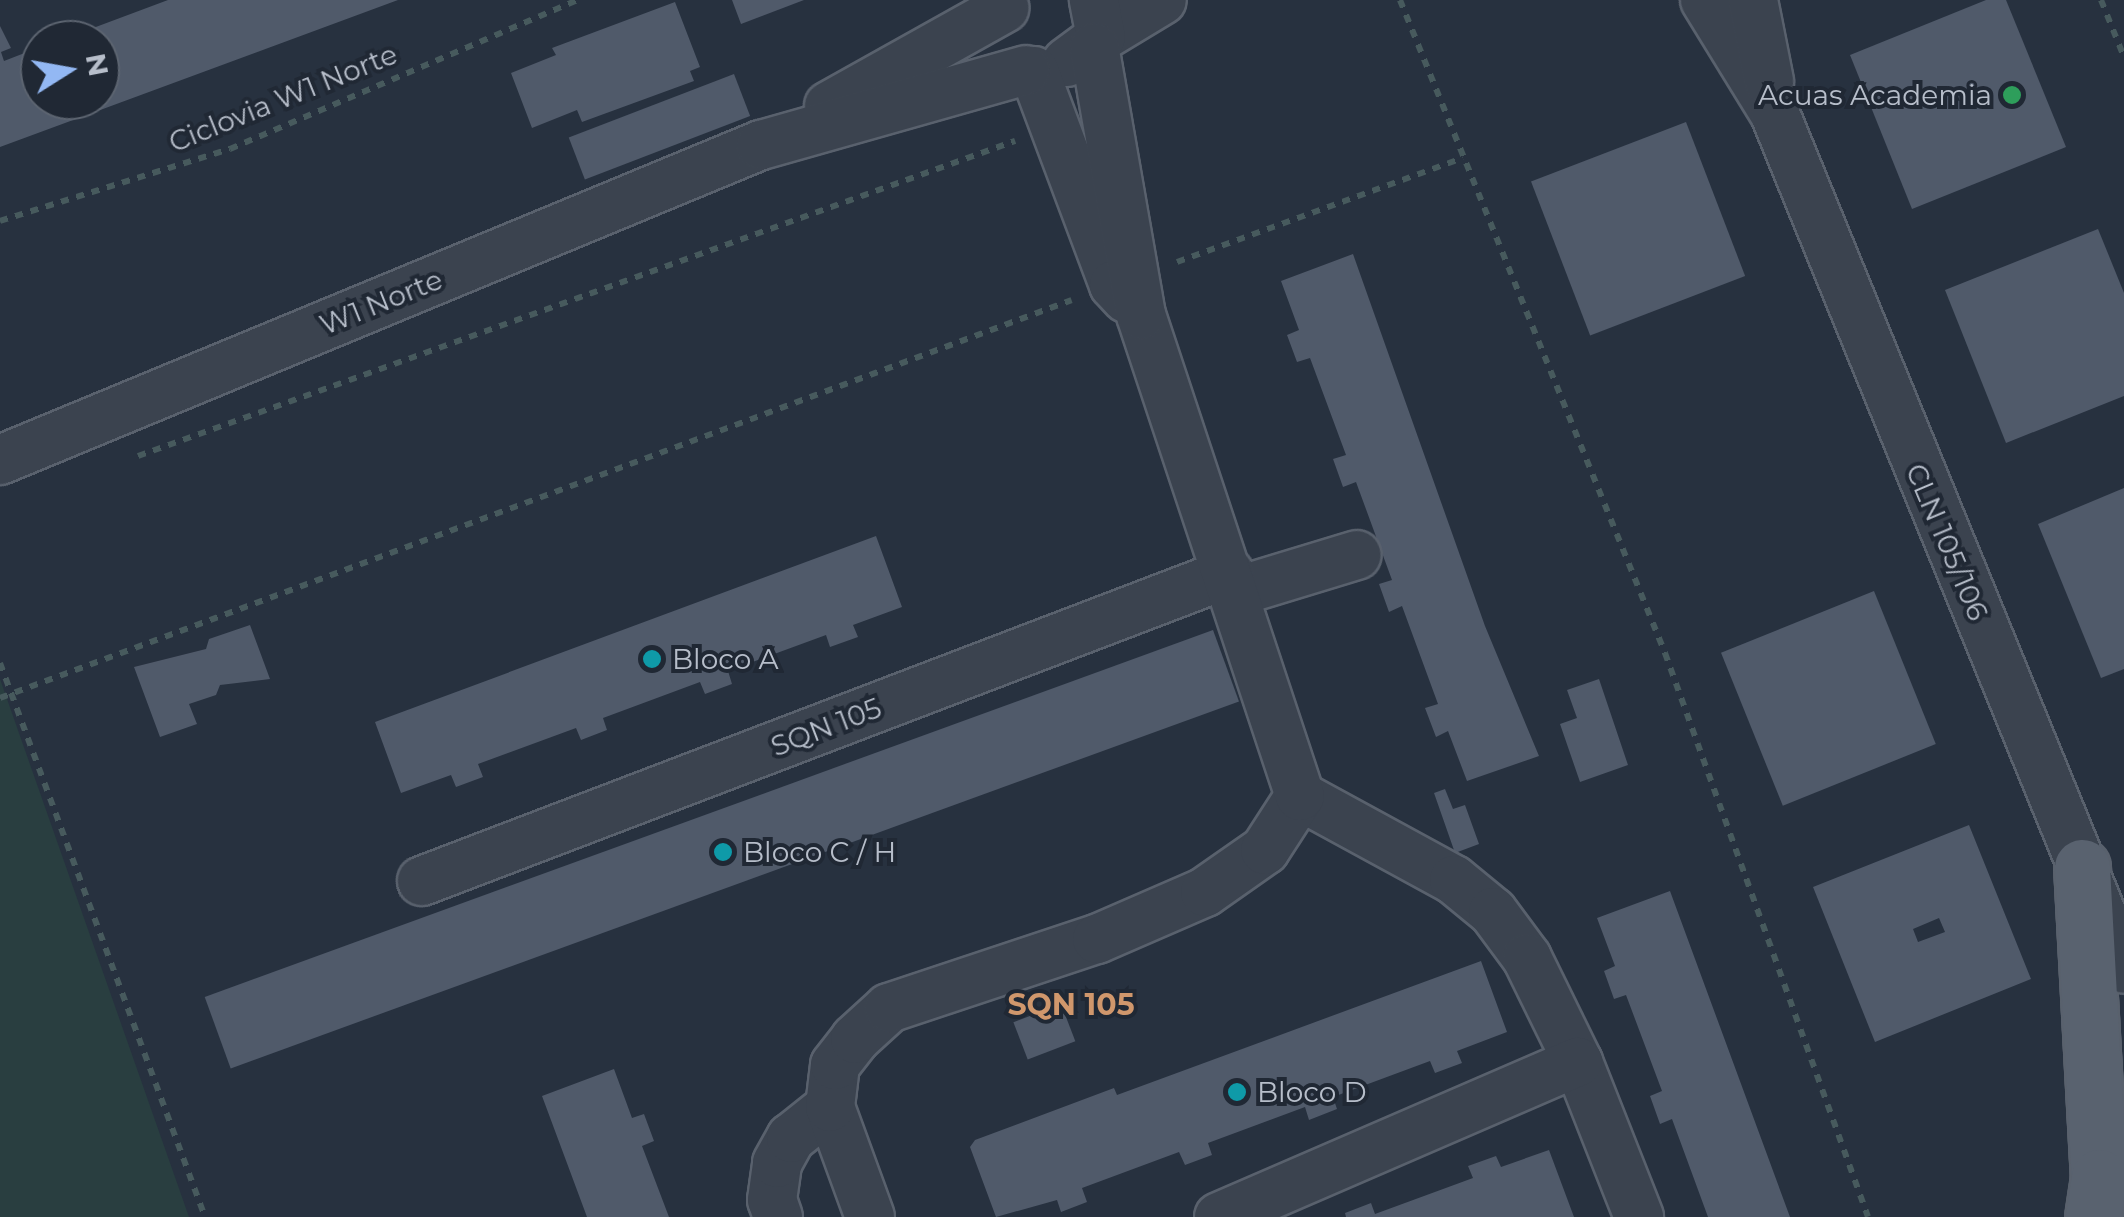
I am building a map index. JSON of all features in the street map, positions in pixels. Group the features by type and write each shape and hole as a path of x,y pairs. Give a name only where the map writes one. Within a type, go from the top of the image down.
{"main road":[{"path":"2083,870 2124,928"},
{"path":"2083,870 2098,1177 2093,1217"}],"street":[{"path":"1131,292 1096,28 1162,0"},
{"name":"CLN 105/106","path":"1706,0 1775,114 2124,969"},
{"name":"CLN 105/106","path":"1752,0 1775,114"},
{"path":"1008,4 1006,42 1030,71 1131,292 1232,583 1300,796 1454,880 1492,912 1528,958 1578,1062 1639,1217"},
{"name":"W1 Norte","path":"761,145 1008,4"},
{"name":"W1 Norte","path":"0,460 761,145 1030,71 1096,28"},
{"name":"SQN 105","path":"422,881 1232,583 1357,555"},
{"path":"870,1217 830,1107 835,1065 890,1008 1097,939 1205,892 1265,850 1300,796"},
{"path":"1219,1217 1578,1062"},
{"path":"778,1217 772,1200 777,1163 790,1138 830,1107"}],"path":[{"name":"Ciclovia W1 Norte","path":"0,220 230,148 578,0"},
{"path":"1400,0 1665,653 1868,1217"},
{"path":"2101,0 2124,57"},
{"path":"131,458 1030,136"},
{"path":"0,698 1131,292 1463,158"},
{"path":"0,663 206,1217"}],"green space":[{"path":"0,679 189,1217 0,1217"}],"building":[{"path":"168,0 398,0 120,103 120,20 114,20"},
{"path":"732,0 804,0 741,24"},
{"path":"1986,0 2006,0 2066,147 1912,209 1850,55"},
{"path":"675,2 700,67 690,71 694,81 582,122 577,110 532,128 511,73 556,55 552,48"},
{"path":"0,26 11,48 1,52 4,61 20,55 20,120 73,120 0,147"},
{"path":"734,74 750,116 585,179 569,137"},
{"path":"1686,122 1745,276 1590,336 1531,181"},
{"path":"2098,229 2124,293 2124,396 2006,443 1945,290"},
{"path":"1353,254 1485,626 1539,756 1467,781 1448,731 1436,737 1425,708 1438,704 1402,606 1389,612 1379,584 1392,580 1356,482 1343,487 1333,459 1346,455 1310,358 1297,362 1287,335 1299,330 1281,281"},
{"path":"2124,488 2124,669 2101,678 2038,524"},
{"name":"Bloco A","path":"876,536 902,607 853,625 858,637 830,647 826,635 728,671 732,684 705,694 700,682 603,718 607,730 581,740 576,728 478,764 483,777 456,787 451,775 401,793 375,722"},
{"path":"1874,591 1936,744 1783,806 1721,653"},
{"path":"250,625 270,679 220,685 216,695 189,704 197,724 160,737 134,667 206,649 209,639"},
{"name":"Bloco C / H","path":"1213,630 1239,701 231,1068 205,997"},
{"path":"1599,679 1628,765 1580,782 1560,724 1577,718 1567,690"},
{"path":"1445,789 1453,809 1465,805 1479,844 1455,853 1434,793"},
{"path":"1969,825 2031,979 1875,1042 1813,887","holes":["1939,918 1945,932 1918,942 1913,929"]},
{"path":"1670,891 1790,1217 1708,1217 1672,1119 1660,1124 1650,1096 1662,1091 1626,995 1614,999 1604,971 1615,966 1597,918"},
{"name":"Bloco D","path":"1481,961 1507,1032 1457,1051 1462,1063 1435,1073 1430,1061 1333,1097 1337,1109 1309,1120 1305,1107 1208,1143 1212,1155 1185,1165 1179,1152 1082,1188 1087,1202 1061,1212 1057,1200 996,1217 970,1147 975,1140 1114,1088 1117,1095"},
{"path":"1061,1004 1075,1041 1028,1060 1013,1022"},
{"path":"614,1069 632,1118 644,1114 654,1141 642,1146 669,1217 587,1217 542,1096"},
{"path":"1549,1150 1574,1217 1346,1217 1345,1213 1371,1203 1375,1214 1473,1178 1468,1166 1496,1156 1501,1167"}],"place":[{"name":"Acuas Academia","path":"2012,95"},
{"name":"Bloco A","path":"652,659"},
{"name":"Bloco C / H","path":"723,852"},
{"name":"Bloco D","path":"1237,1092"}],"district":[{"name":"SQN 105","path":"1071,1005"}]}
